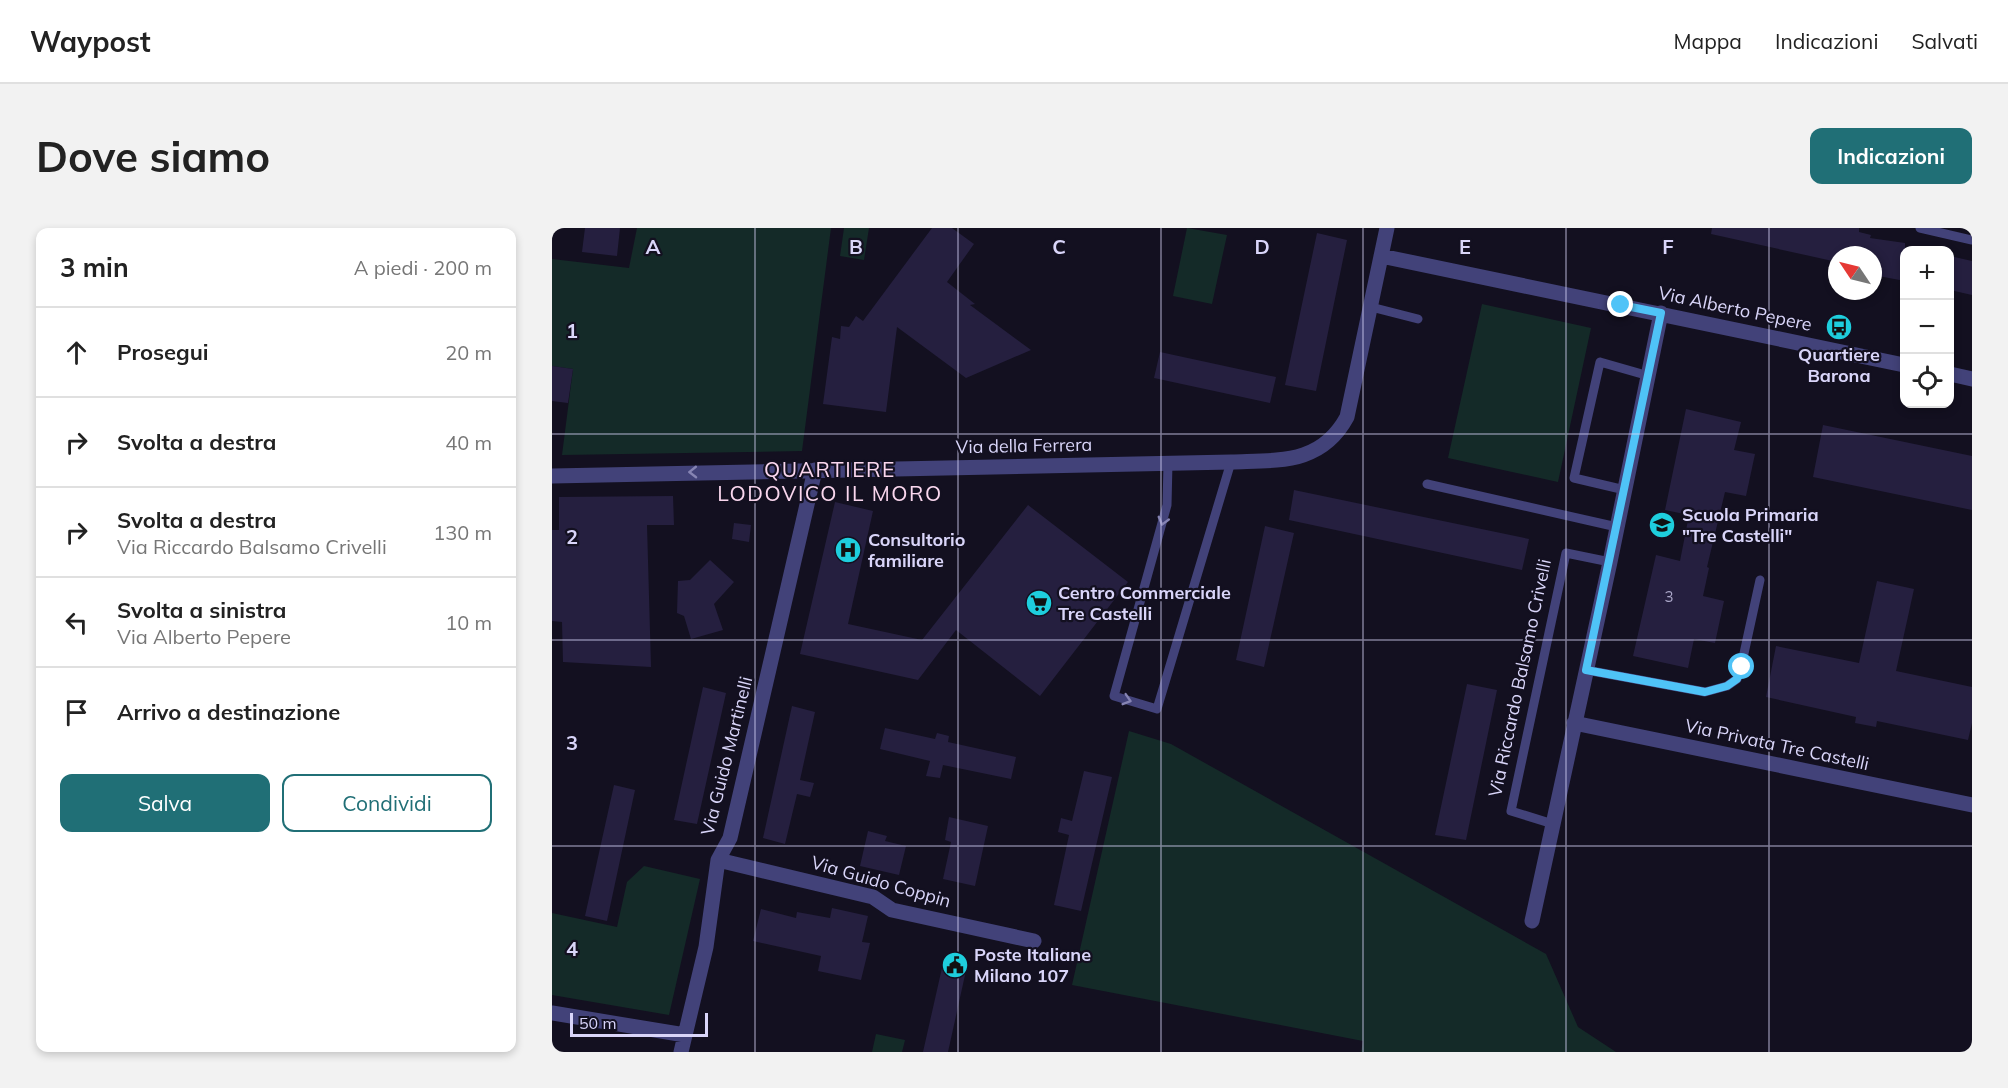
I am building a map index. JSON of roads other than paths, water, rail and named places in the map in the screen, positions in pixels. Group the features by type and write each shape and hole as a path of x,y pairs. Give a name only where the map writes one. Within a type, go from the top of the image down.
{"street":[{"path":"1371,308 1387,228"},
{"name":"Via Alberto Pepere","path":"1381,256 1900,363"},
{"name":"Via della Ferrera","path":"552,476 1283,460 1316,451 1329,442 1341,429 1347,417 1371,308"},
{"path":"1532,921 1661,313"},
{"path":"1954,375 1972,379"},
{"name":"Via Guido Martinelli","path":"681,1052 706,947 718,860 730,837 814,470"},
{"name":"Via Privata Tre Castelli","path":"1574,723 1972,805"},
{"name":"Via Guido Coppin","path":"718,860 873,897 892,910 1034,941"},
{"path":"552,1013 685,1035"}],"lane":[{"path":"1920,228 1972,240"},
{"path":"1371,308 1418,319"},
{"path":"1625,490 1574,478 1600,362 1649,376"},
{"path":"1168,463 1167,505 1114,696 1157,709 1231,462"},
{"path":"1427,484 1617,527"},
{"name":"Via Riccardo Balsamo Crivelli","path":"1553,824 1511,812 1566,553 1610,562"},
{"path":"1586,670 1705,692 1727,686 1737,679 1742,667 1760,580"}],"place":[{"name":"Quartiere Barona","path":"1839,327"},
{"name":"Scuola Primaria \"Tre Castelli\"","path":"1662,525"},
{"name":"Consultorio familiare","path":"848,550"},
{"name":"Centro Commerciale Tre Castelli","path":"1039,603"},
{"name":"Poste Italiane Milano 107","path":"955,965"}],"district":[{"name":"QUARTIERE LODOVICO IL MORO","path":"830,482"}]}
